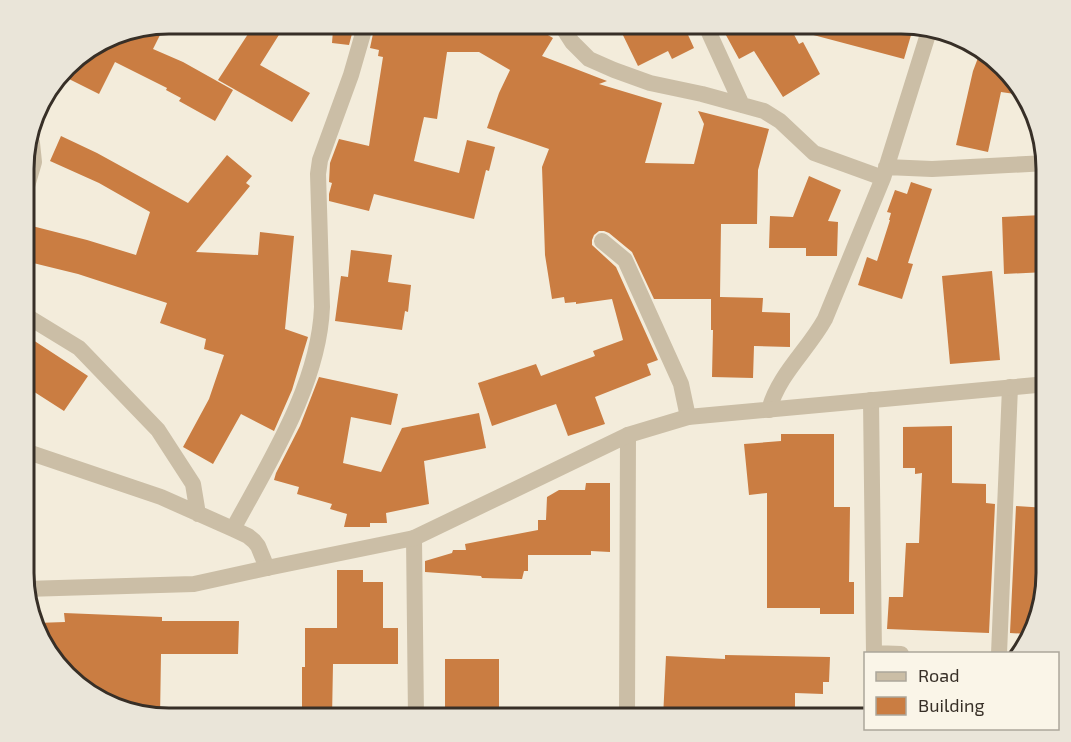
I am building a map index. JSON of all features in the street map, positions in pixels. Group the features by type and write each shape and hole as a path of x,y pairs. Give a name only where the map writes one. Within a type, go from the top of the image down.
{"street":[{"path":"233,529 286,429 311,369 318,343 322,307 318,174 320,160 351,75 363,34"},
{"path":"567,35 589,58 614,70 650,82 764,111 780,121 814,153 884,172 1036,164"},
{"path":"710,35 742,105"},
{"path":"769,410 772,397 780,383 817,334 825,319 884,172 927,37"},
{"path":"602,241 625,260 681,384 688,417"},
{"path":"34,321 79,348 158,430 192,484 198,514"},
{"path":"36,589 194,584 414,538 628,435 688,417 1036,385"},
{"path":"999,652 1010,387"},
{"path":"871,400 874,652"},
{"path":"627,708 628,435"},
{"path":"35,454 161,498 233,529 254,541 267,567"},
{"path":"414,538 416,707"}],"building":[{"path":"248,34 279,34 260,65 310,93 292,122 218,80"},
{"path":"333,34 352,34 349,45 332,43"},
{"path":"373,34 547,35 553,38 542,56 607,81 599,84 662,103 645,163 694,164 704,124 698,111 769,129 758,170 757,224 721,224 720,297 763,298 762,312 790,313 790,347 754,346 753,378 712,377 711,299 654,299 632,252 609,233 599,231 594,235 592,245 616,267 658,360 647,364 651,375 595,397 605,424 568,436 556,404 492,426 478,383 536,364 541,376 595,356 593,351 623,340 612,299 576,304 576,302 565,303 564,297 552,299 545,255 542,167 549,149 487,128 510,70 479,52 447,52 437,119 424,117 414,161 459,173 467,140 495,147 489,171 486,170 474,219 374,194 369,211 329,201 332,183 329,182 330,163 339,139 369,146 383,57 378,56 379,50 370,48"},
{"path":"160,35 153,49 183,62 233,90 215,121 179,101 181,98 166,90 167,88 115,62 99,94 69,79 87,62 110,48 134,39"},
{"path":"623,35 688,35 694,48 672,59 668,51 638,66"},
{"path":"726,35 794,35 799,44 803,42 820,74 783,97 754,51 739,59"},
{"path":"813,35 911,35 904,59"},
{"path":"978,58 1003,80 1013,94 1001,92 988,152 956,145"},
{"path":"61,136 188,203 227,155 252,176 246,183 250,186 196,252 258,255 260,232 294,236 285,329 308,337 292,390 274,431 241,414 213,464 183,447 209,399 224,355 204,349 206,339 160,323 167,303 78,274 34,263 34,227 136,255 150,212 99,183 50,161"},
{"path":"809,176 841,190 828,221 838,222 837,256 806,256 806,248 769,248 770,216 793,217"},
{"path":"911,182 932,189 908,263 913,264 902,299 858,285 867,257 877,261 890,220 891,213 887,212 895,190 907,194"},
{"path":"1036,215 1036,272 1004,274 1002,217"},
{"path":"351,250 392,255 388,282 411,285 408,312 405,311 402,330 335,321 341,276 348,277"},
{"path":"992,271 1000,360 950,364 942,276"},
{"path":"34,341 88,376 64,411 35,392"},
{"path":"319,377 398,394 391,425 351,417 343,463 381,472 402,428 479,413 486,448 424,461 429,504 386,513 387,523 370,523 370,527 344,527 347,514 330,509 332,504 297,494 299,487 274,480 300,426"},
{"path":"952,426 952,483 986,484 986,503 995,504 989,633 887,629 889,597 903,597 906,543 919,543 922,473 915,474 915,468 903,468 903,427"},
{"path":"781,434 834,434 834,507 850,507 849,582 854,582 854,614 820,614 820,608 767,608 767,493 749,495 744,444 781,441"},
{"path":"586,483 610,483 610,552 591,551 591,555 528,555 528,571 524,571 522,579 482,578 481,576 425,572 425,561 452,553 453,550 466,550 465,544 538,530 538,520 546,520 547,497 559,490 585,490"},
{"path":"1016,506 1036,507 1034,599 1022,634 1010,633"},
{"path":"337,570 363,570 363,582 383,582 383,628 398,628 398,664 333,664 332,707 302,707 305,628 337,628"},
{"path":"64,613 162,617 162,621 239,621 238,654 161,654 160,707 143,705 110,694 87,680 68,662 57,648 45,623 65,622"},
{"path":"725,655 830,657 829,682 823,682 823,694 795,693 795,708 663,708 666,656 725,659"},
{"path":"445,659 499,659 499,707 445,707"}]}
